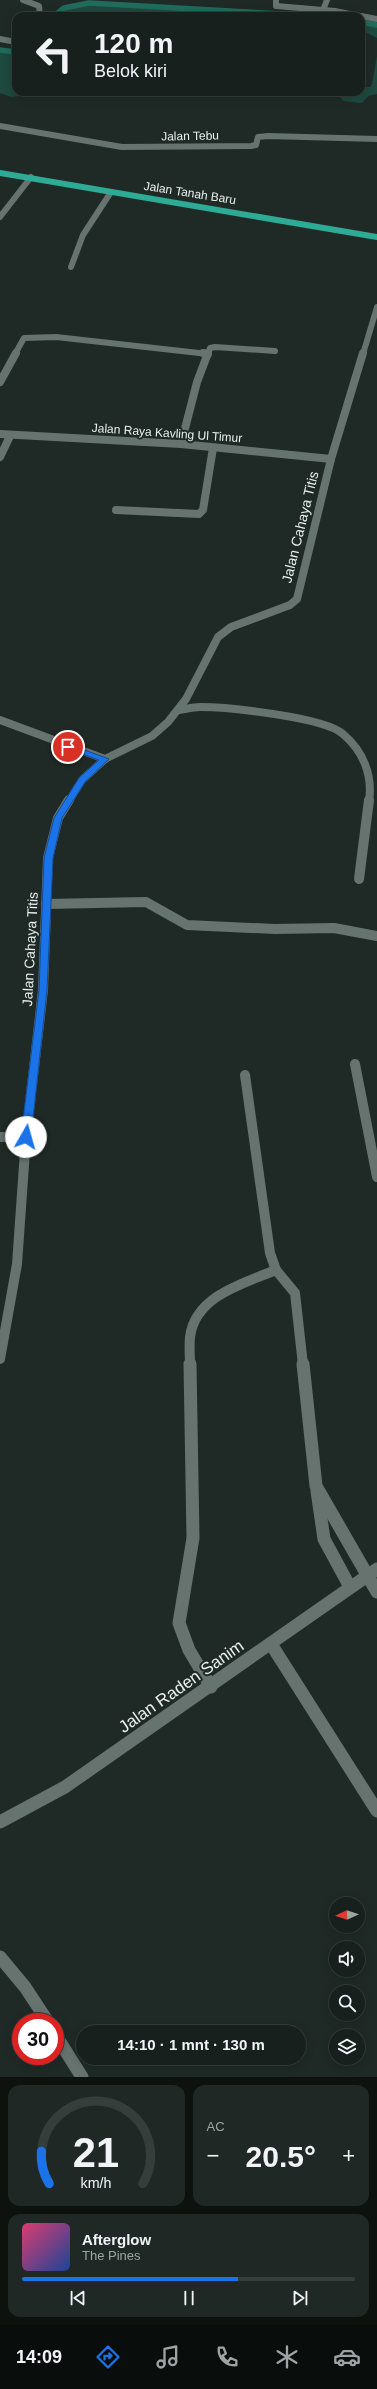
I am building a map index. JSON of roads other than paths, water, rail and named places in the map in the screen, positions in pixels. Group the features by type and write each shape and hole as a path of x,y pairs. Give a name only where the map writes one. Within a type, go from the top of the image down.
{"main road":[{"name":"Jalan Tanah Baru","path":"0,173 32,177 111,192 377,237"}],"street":[{"path":"23,0 39,6 40,12"},
{"path":"276,0 276,6 335,12"},
{"path":"323,10 327,0"},
{"path":"365,17 377,20"},
{"path":"0,38 12,41"},
{"name":"Jalan Tebu","path":"0,126 122,147 251,146 256,144 258,137 268,136 377,139"},
{"path":"0,217 32,177"},
{"path":"71,267 83,236 111,192"},
{"name":"Jalan Cahaya Titis","path":"0,1358 17,1264 26,1137 43,990 48,858 58,818 82,780 105,759 152,736 179,710 218,637 231,627 290,605 296,599 331,459 377,307"},
{"path":"0,382 2,371 24,338 33,336 56,337 208,354"},
{"path":"181,444 197,382 210,348 215,347 275,351"},
{"name":"Jalan Raya Kavling Ul Timur","path":"0,434 10,436 181,444 331,459"},
{"path":"0,457 10,436"},
{"path":"116,510 199,514 203,510 213,448"},
{"path":"179,710 199,707 217,708 295,718 327,726 342,733 363,758 368,769 370,795 359,879"},
{"path":"0,720 105,759"},
{"path":"46,904 146,902 155,905 174,920 187,925 275,929 334,928 377,936"},
{"path":"355,1064 377,1177"},
{"path":"245,1075 270,1253 276,1270 294,1293 316,1486 324,1539 350,1588"},
{"path":"0,1137 26,1137"},
{"path":"211,1687 188,1650 179,1623 193,1538 190,1336 192,1324 219,1293 276,1270"},
{"path":"316,1486 372,1572 377,1592"},
{"name":"Jalan Raden Sanim","path":"0,1822 65,1787 211,1687 372,1572"},
{"path":"271,1644 377,1811"},
{"path":"0,1957 25,1987 42,2013"},
{"path":"64,2048 82,2077"}],"waterway":[{"path":"59,12 64,8 89,3 245,12"},
{"path":"365,23 377,25"},
{"path":"0,50 12,52"}]}
